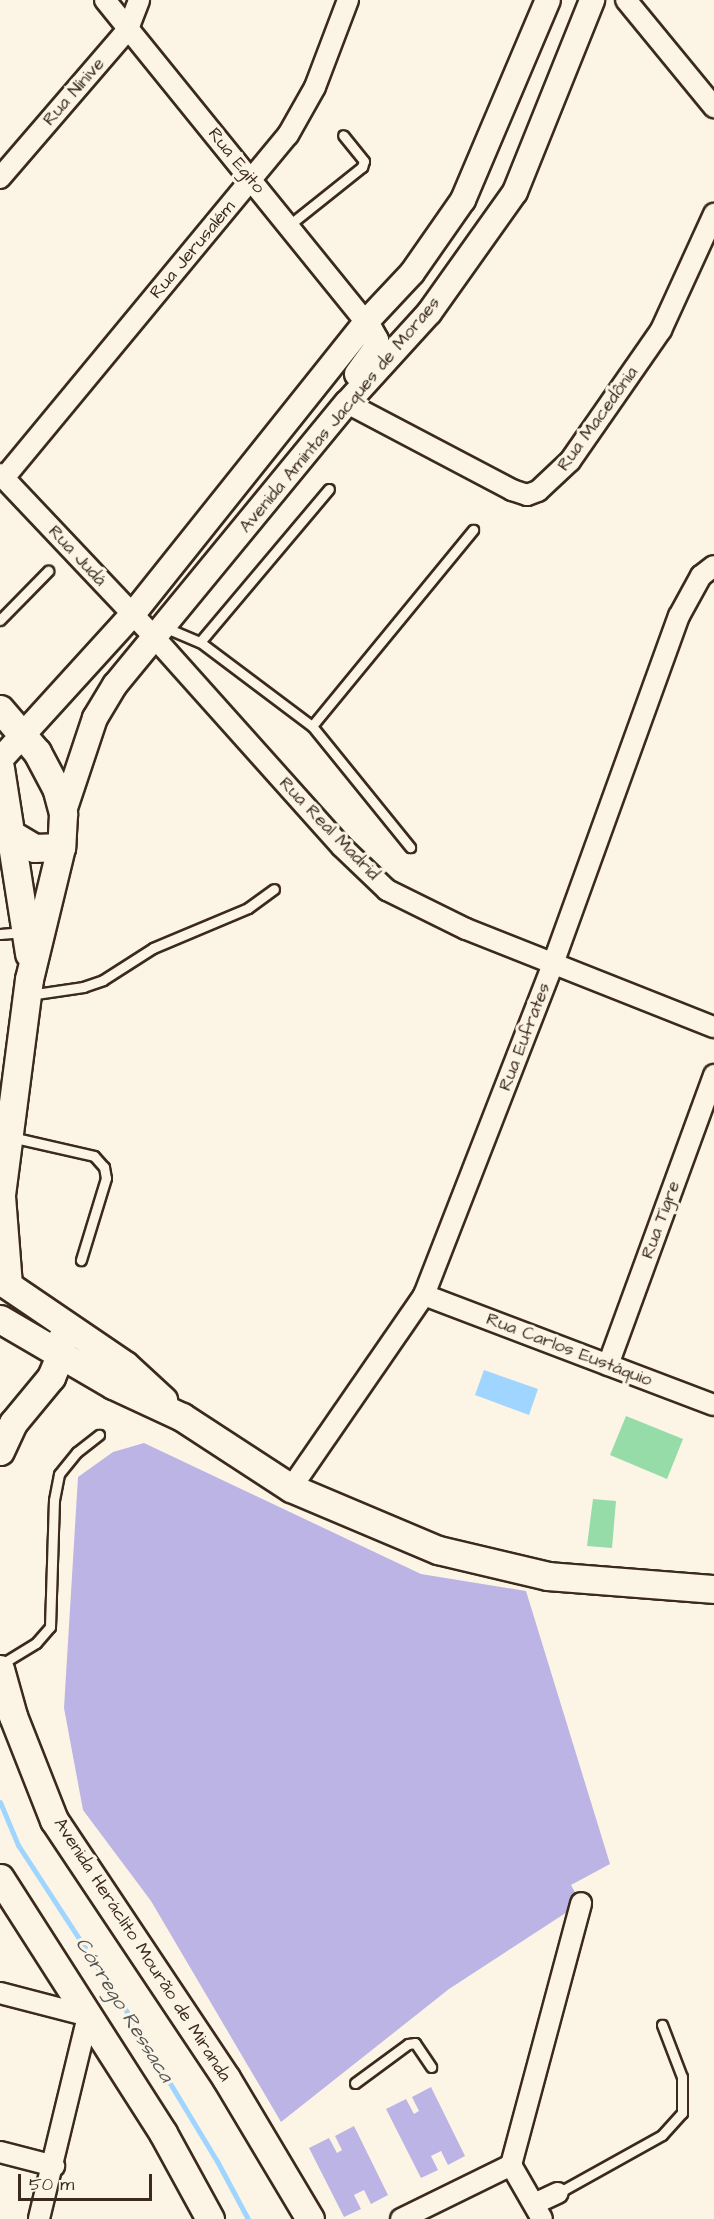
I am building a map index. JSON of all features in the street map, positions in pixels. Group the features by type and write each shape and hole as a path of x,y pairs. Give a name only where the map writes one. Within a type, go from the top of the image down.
{"main road":[{"path":"0,709 23,734 48,771 63,814 61,847 29,984 6,1097 9,1136 1,1189 4,1282 125,1365 182,1417"},
{"path":"0,768 11,834 12,868 27,932 29,984"},
{"path":"11,834 34,848 61,847"},
{"path":"0,1451 13,1423 51,1377 60,1356 61,1330 52,1315"},
{"path":"0,1320 60,1356 182,1417 291,1488 438,1550 548,1576 714,1589"},
{"name":"Avenida Heráclito Mourão de Miranda","path":"0,1667 13,1716 54,1820 226,2078 310,2219"},
{"path":"0,1878 163,2133 210,2219"}],"street":[{"name":"Rua Egito","path":"105,0 366,322"},
{"name":"Rua Nínive","path":"0,178 128,28 139,0"},
{"name":"Rua Jerusalém","path":"2,476 288,135 315,87 348,0"},
{"name":"Avenida Amintas Jacques de Moraes","path":"0,760 133,614 366,322 412,273 463,200 548,0"},
{"name":"Avenida Amintas Jacques de Moraes","path":"63,814 95,718 115,685 347,403 429,313 515,192 592,0"},
{"path":"626,0 714,107"},
{"name":"Rua Macedônia","path":"347,403 512,490 527,495 538,491 570,461 661,330 714,214"},
{"path":"347,403 355,377 375,349 376,340 366,322"},
{"name":"Rua Judá","path":"2,476 133,614 159,632"},
{"name":"Rua Eufrates","path":"291,1488 424,1295 554,961 679,616 701,576 714,566"},
{"name":"Rua Real Madrid","path":"159,632 341,846 387,890 466,929 554,961 714,1027"},
{"name":"Rua Tigre","path":"608,1365 714,1075"},
{"name":"Rua Carlos Eustáquio","path":"424,1295 714,1405"},
{"path":"558,2193 538,2211 511,2165 581,1902"},
{"path":"0,1993 88,2016 54,2166 39,2219"},
{"path":"0,2152 54,2166"},
{"path":"401,2219 511,2165"}],"lane":[{"path":"288,226 362,166 364,161 343,135"},
{"path":"200,642 328,489"},
{"path":"312,726 473,530"},
{"path":"0,620 48,571"},
{"path":"159,632 200,642 312,726 410,847"},
{"path":"29,984 83,987 103,980 153,948 248,908 274,889"},
{"path":"0,934 27,932"},
{"path":"9,1136 94,1156 104,1167 106,1178 81,1260"},
{"path":"0,1667 36,1643 50,1627 54,1500 59,1474 76,1452 99,1435"},
{"path":"558,2193 662,2135 682,2113 682,2077 662,2025"},
{"path":"355,2083 408,2044 415,2043 431,2067"}],"green space":[{"path":"626,1416 683,1439 667,1479 610,1455"},
{"path":"593,1499 616,1501 612,1548 587,1546"}],"water":[{"path":"484,1370 538,1389 529,1415 475,1395"}],"building":[{"path":"144,1443 421,1574 526,1591 610,1864 571,1885 581,1903 449,1989 281,2122 151,1901 83,1810 64,1708 78,1477 113,1452"},
{"path":"431,2087 465,2156 448,2165 441,2151 431,2156 438,2170 421,2178 386,2109 406,2099 414,2114 419,2111 412,2097"},
{"path":"354,2126 388,2195 371,2204 364,2190 354,2195 361,2209 344,2217 309,2148 329,2138 337,2153 342,2150 335,2136"}],"waterway":[{"name":"Córrego Ressaca","path":"0,1802 18,1845 127,2012 217,2161 248,2219"}]}
